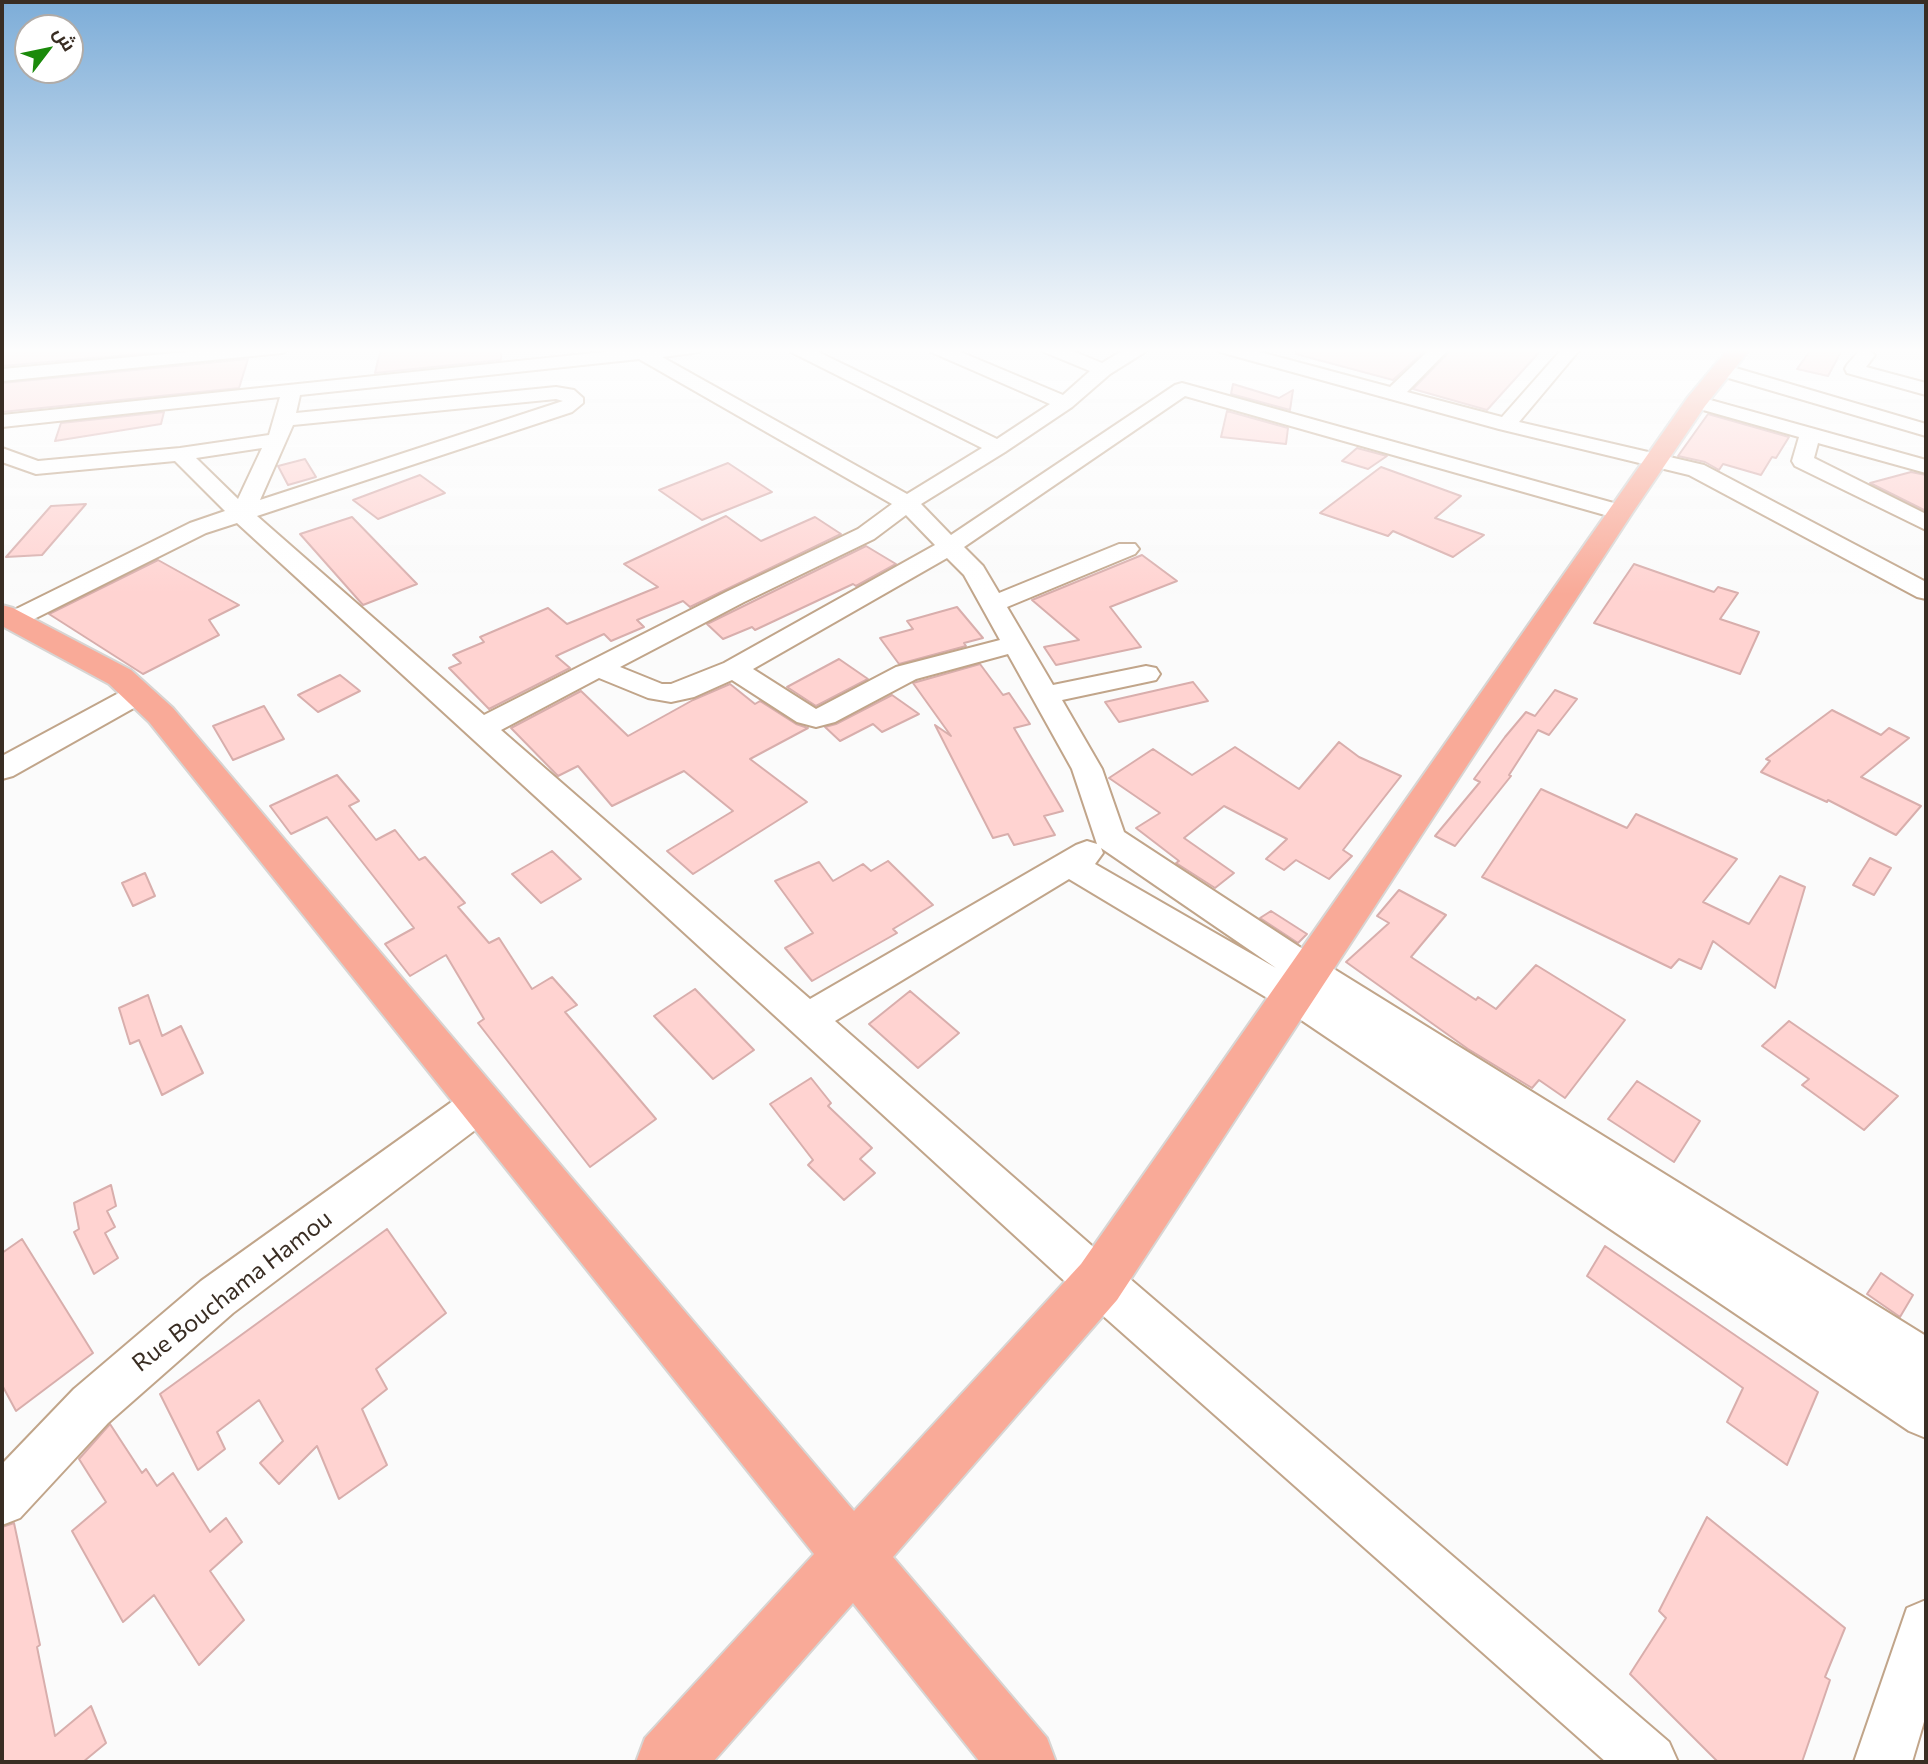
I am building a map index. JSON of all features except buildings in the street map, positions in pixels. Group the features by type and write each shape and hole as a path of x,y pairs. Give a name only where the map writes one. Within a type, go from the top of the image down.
{"main road":[{"path":"669,1762 855,1558 1099,1282 1677,430"},
{"path":"1620,512 1618,480 1629,456 1646,433"},
{"path":"7,617 120,677 161,715 1023,1762"}],"street":[{"path":"2,454 36,468 180,454 245,430"},
{"path":"242,515 278,430"},
{"path":"7,617 198,528 498,430"},
{"path":"779,430 907,503 974,571 1087,769 1110,839 1300,983 1926,1414"},
{"path":"962,430 998,448"},
{"path":"479,729 866,534 907,503 1024,430"},
{"path":"597,668 658,692 671,693 684,691 734,669 949,547 1122,430"},
{"path":"1329,430 1620,512"},
{"path":"1527,430 1696,470 1926,592"},
{"path":"1797,430 1926,467"},
{"path":"1810,434 1803,461 1926,523"},
{"path":"180,454 242,515 479,729 1099,1282 1649,1762"},
{"path":"993,604 1127,548"},
{"path":"734,669 807,716 816,718 825,716 906,673 1016,643"},
{"path":"1045,695 1146,674"},
{"path":"2,769 138,694"},
{"path":"806,1020 1110,839"},
{"path":"1069,864 1300,983 1926,1363"},
{"name":"Rue Bouchama Hamou","path":"2,1500 91,1406 217,1297 481,1103"},
{"path":"1883,1762 1926,1627"}]}
